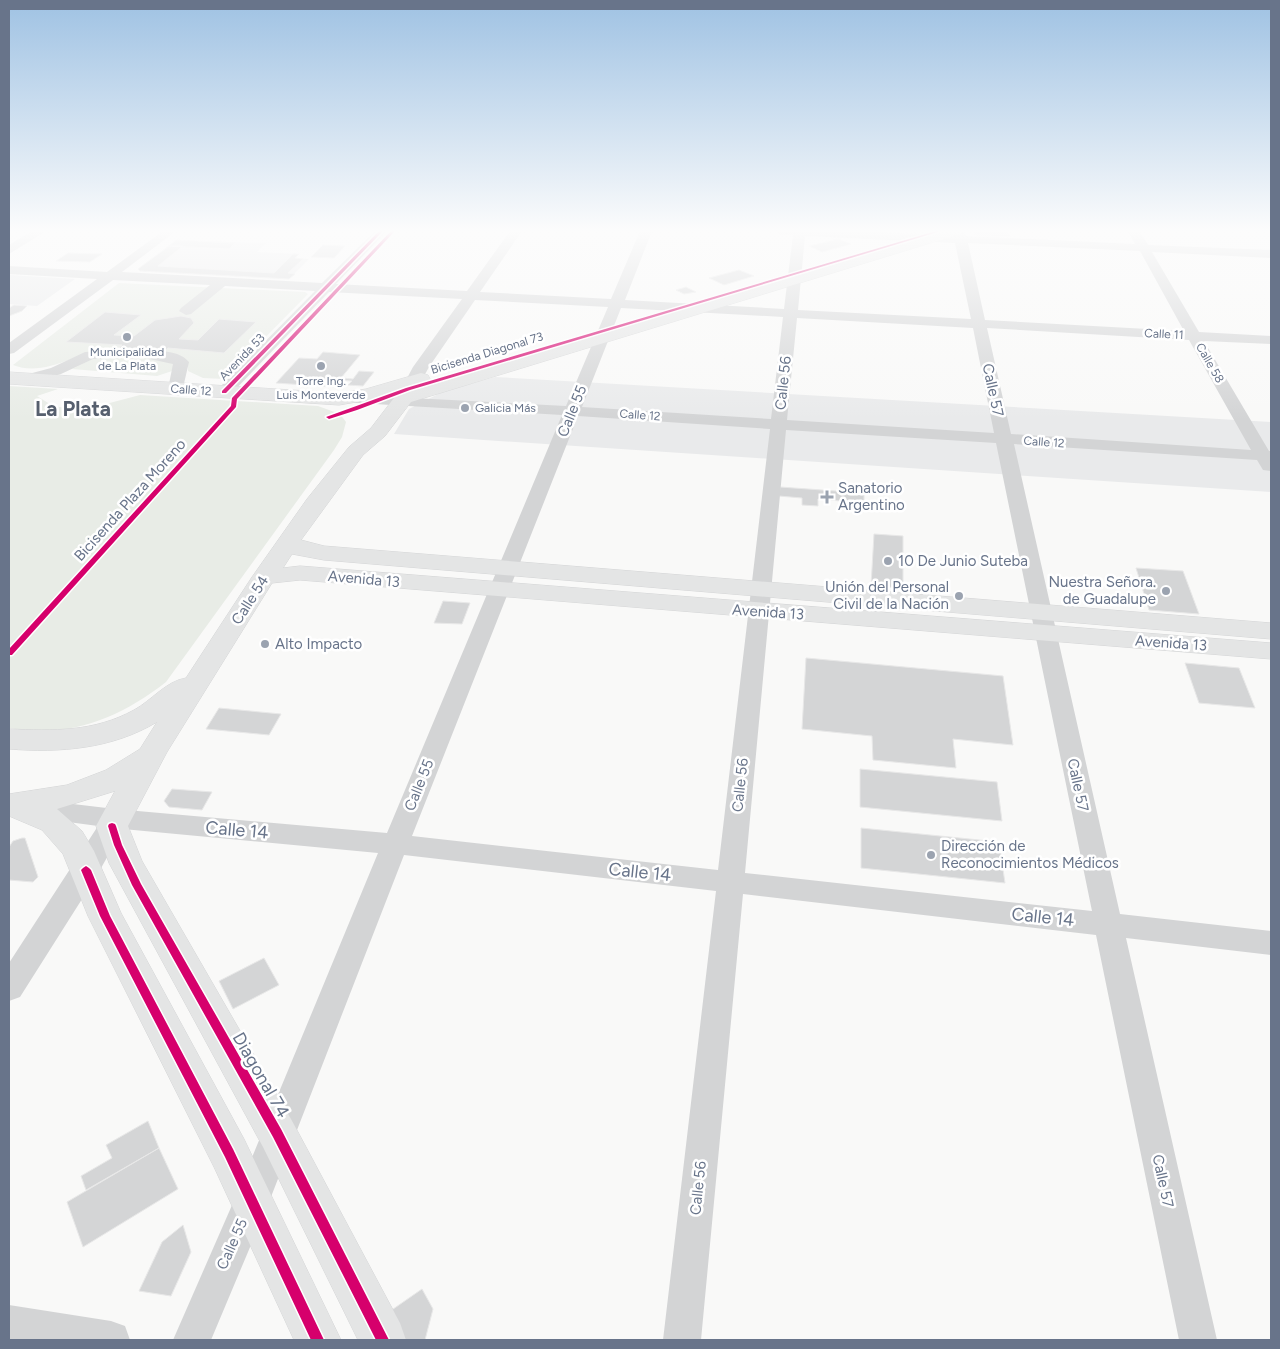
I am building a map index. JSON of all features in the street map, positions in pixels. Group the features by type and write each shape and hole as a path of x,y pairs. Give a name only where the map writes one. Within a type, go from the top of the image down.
{"main road":[{"path":"337,399 405,393 605,329 660,307 711,294"},
{"path":"605,329 694,310 737,294"},
{"name":"Calle 12","path":"18,378 337,399"},
{"name":"Calle 54","path":"114,822 154,750 264,577 356,451 378,432 405,393"},
{"path":"337,399 351,406 363,418 366,428 356,451"},
{"name":"Avenida 13","path":"288,543 303,550 503,579"},
{"name":"Avenida 13","path":"264,577 300,574 503,579 1043,623 1271,651"},
{"name":"Avenida 13","path":"1043,623 1271,631"},
{"path":"9,739 35,742 75,741 119,730 146,717 167,703 207,667"},
{"path":"10,804 44,801 95,788 136,767 154,750"},
{"path":"10,804 54,822 71,840 105,916 224,1144 318,1340"},
{"name":"Diagonal 74","path":"114,822 118,845 133,878 277,1133 383,1340"}],"street":[{"path":"9,339 77,294"},
{"path":"9,350 81,294"},
{"path":"186,311 207,294"},
{"name":"Avenida 53","path":"232,392 325,294"},
{"name":"Calle 11","path":"435,294 694,310 1271,340"},
{"name":"Calle 55","path":"192,1340 251,1202 277,1133 619,294"},
{"name":"Calle 56","path":"682,1340 792,294"},
{"name":"Calle 57","path":"972,294 1198,1340"},
{"name":"Calle 58","path":"1171,294 1268,461"},
{"name":"Calle 54","path":"405,393 471,296"},
{"path":"18,378 56,371 90,355 129,353"},
{"path":"145,354 172,357 181,362 176,389"},
{"name":"Calle 12","path":"405,393 572,411 1004,439 1268,461"},
{"name":"Calle 14","path":"10,804 114,822 395,844 1271,943"},
{"name":"Calle 54","path":"9,988 86,870 114,822"},
{"path":"9,1324 111,1340"}],"shaded area":[{"path":"9,294 54,294 37,306 9,304"},
{"path":"105,294 308,294 224,379 203,378 188,371 188,366 138,353 117,350 96,351 61,363 37,368 13,365"},
{"path":"100,355 160,357 175,363 172,371 157,376 72,369"},
{"path":"495,377 1271,422 1271,492 394,434 409,409 442,392"},
{"path":"9,386 58,389 37,396 53,406 67,408 102,405 140,395 318,406 340,414 346,422 342,437 334,450 166,682 149,695 112,715 93,723 73,728 31,731 9,728"}],"building":[{"path":"14,305 27,306 22,311 9,316 9,308"},
{"name":"Municipalidad de La Plata","path":"105,312 141,315 114,335 134,336 155,320 181,316 191,318 194,323 179,339 198,340 219,319 256,322 224,353 168,348 162,353 147,352 139,359 123,358 131,351 116,350 122,345 66,342"},
{"name":"Torre Ing. Luis Monteverde","path":"323,352 360,355 341,378 353,379 359,371 374,372 363,386 348,385 352,381 340,380 334,387 276,383 299,358 317,359"},
{"name":"Sanatorio Argentino","path":"780,487 864,493 864,503 818,499 818,506 802,505 802,498 779,496"},
{"name":"10 De Junio Suteba","path":"874,534 903,536 903,588 871,586"},
{"name":"Nuestra Señora. de Guadalupe","path":"1136,568 1183,571 1199,614 1149,610"},
{"path":"443,601 470,603 462,624 434,623"},
{"path":"806,658 1003,676 1013,745 953,739 956,768 873,760 872,736 802,729"},
{"path":"1185,663 1239,668 1255,708 1199,703"},
{"path":"219,708 281,714 269,735 206,729"},
{"path":"860,769 997,782 1002,821 860,807"},
{"path":"172,789 212,792 202,810 169,807 164,801"},
{"name":"Dirección de Reconocimientos Médicos","path":"861,828 999,842 1005,883 861,868"},
{"path":"25,838 38,877 33,882 9,880 9,847 13,841"},
{"path":"264,958 279,985 233,1009 219,981"},
{"path":"148,1121 159,1148 86,1190 81,1176 112,1158 106,1145"},
{"path":"159,1148 178,1189 83,1247 67,1202"},
{"path":"183,1225 191,1252 171,1296 139,1291 162,1242"},
{"path":"422,1289 433,1309 425,1340 404,1340 386,1314"}],"cycle path":[{"path":"224,392 320,294"},
{"name":"Bicisenda Plaza Moreno","path":"9,653 234,406 234,399 333,294"},
{"name":"Bicisenda Diagonal 73","path":"329,417 408,389 727,294"},
{"path":"112,826 118,845 137,885 277,1133 383,1340"},
{"path":"86,870 105,916 229,1153 318,1340"}],"place":[{"name":"Municipalidad de La Plata","path":"127,337"},
{"name":"Torre Ing. Luis Monteverde","path":"321,366"},
{"name":"Galicia Más","path":"465,408"},
{"name":"Sanatorio Argentino","path":"827,497"},
{"name":"10 De Junio Suteba","path":"888,561"},
{"name":"Nuestra Señora. de Guadalupe","path":"1166,591"},
{"name":"Unión del Personal Civil de la Nación","path":"959,596"},
{"name":"Alto Impacto","path":"265,644"},
{"name":"Dirección de Reconocimientos Médicos","path":"931,855"}],"district":[{"name":"La Plata","path":"73,409"}]}
